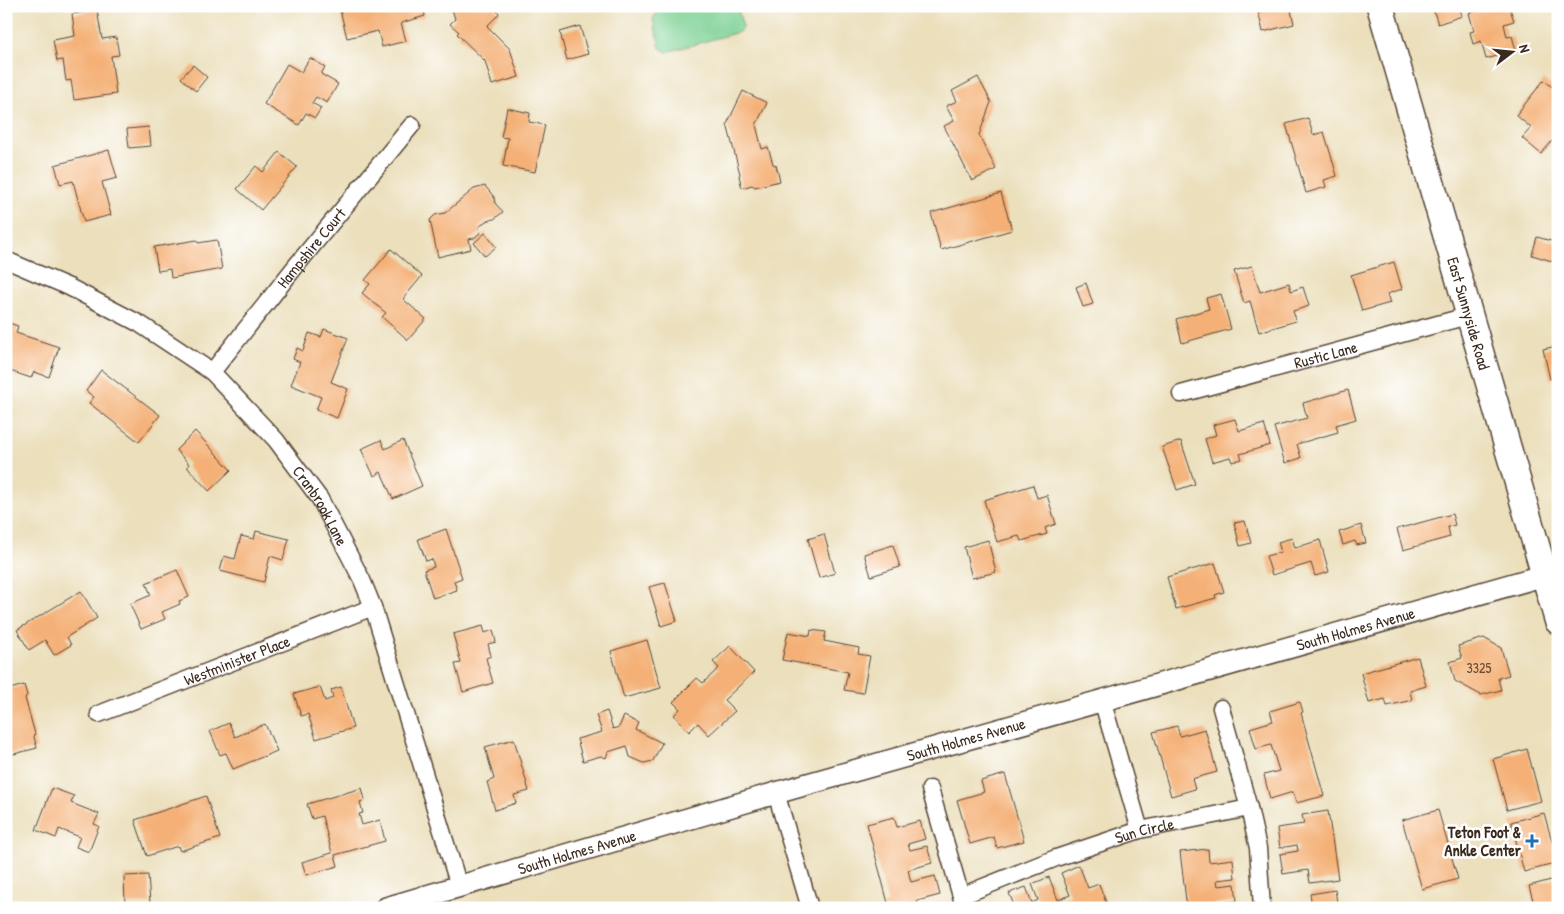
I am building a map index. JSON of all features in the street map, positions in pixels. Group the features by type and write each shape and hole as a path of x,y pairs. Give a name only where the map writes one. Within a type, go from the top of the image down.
{"main road":[{"name":"East Sunnyside Road","path":"1380,6 1558,621"}],"street":[{"name":"Hampshire Court","path":"212,372 295,267 412,125"},
{"name":"Cranbrook Lane","path":"6,260 69,286 140,324 212,372 276,440 320,499 362,580 373,607 459,886"},
{"name":"Rustic Lane","path":"1181,394 1470,315"},
{"name":"South Holmes Avenue","path":"386,908 776,793 1545,575"},
{"name":"Westminister Place","path":"99,714 373,607"},
{"path":"1102,700 1140,830"},
{"path":"1221,708 1249,808 1258,848 1262,908"},
{"path":"930,789 964,902"},
{"path":"776,793 810,908"},
{"name":"Sun Circle","path":"964,902 1056,858 1140,830 1249,808"}],"green space":[{"path":"677,6 737,6 743,27 739,32 667,52 660,48 653,19 658,11"}],"building":[{"path":"339,6 423,6 425,16 401,23 406,41 382,47 378,31 347,38"},
{"path":"454,6 493,6 497,10 499,14 487,26 510,49 519,77 492,85 485,61 457,34 459,32 450,24 455,19 452,9"},
{"path":"1257,6 1290,6 1294,24 1263,32"},
{"path":"1432,6 1459,6 1462,16 1438,24"},
{"path":"1493,6 1509,6 1514,21 1504,24 1507,37 1512,36 1516,51 1486,59 1481,41 1473,44 1470,32 1474,31 1469,13"},
{"path":"97,10 102,39 116,37 119,55 111,56 116,94 74,100 71,80 66,81 63,60 57,61 53,40 75,36 72,14"},
{"path":"580,26 588,54 567,60 560,32"},
{"path":"310,58 325,67 321,74 338,84 327,103 316,97 312,103 321,108 315,118 306,113 299,125 264,104 287,64 301,72"},
{"path":"193,65 207,77 196,91 181,78"},
{"path":"978,77 991,102 979,135 996,169 972,181 944,126 954,121 946,106 957,101 952,91"},
{"path":"1544,80 1558,92 1558,105 1556,107 1558,109 1558,147 1552,141 1541,154 1522,138 1531,128 1516,115"},
{"path":"743,91 767,103 756,125 762,149 768,147 773,164 776,165 780,181 742,188 727,124"},
{"path":"507,108 530,113 529,122 545,125 535,172 503,166 508,138 501,137"},
{"path":"1308,118 1313,135 1324,132 1337,176 1324,180 1326,187 1306,193 1286,124"},
{"path":"149,127 151,146 129,148 127,129"},
{"path":"109,150 117,178 102,182 111,215 84,222 73,181 60,184 55,165"},
{"path":"279,152 297,167 261,210 237,189 256,166 263,172"},
{"path":"485,186 503,212 479,227 480,233 474,238 469,239 471,249 438,257 430,220 435,215 445,213 474,189"},
{"path":"1001,193 1012,230 941,250 931,213"},
{"path":"485,233 496,247 485,256 474,243"},
{"path":"1537,237 1558,243 1558,253 1555,262 1532,255"},
{"path":"197,240 198,243 217,240 222,269 171,278 170,269 158,271 154,247"},
{"path":"391,249 422,276 403,299 426,319 408,340 382,317 386,313 362,293 370,284 365,280"},
{"path":"1394,262 1402,289 1387,294 1390,303 1362,311 1351,275"},
{"path":"1252,266 1260,292 1289,283 1291,291 1303,287 1309,306 1293,311 1296,321 1259,332 1250,301 1244,303 1234,271"},
{"path":"1086,283 1093,304 1083,307 1076,287"},
{"path":"1221,294 1231,329 1182,343 1176,319 1209,309 1206,298"},
{"path":"6,322 18,326 16,333 59,347 49,377 34,372 31,378 7,370 9,362 6,361"},
{"path":"324,329 348,338 331,382 348,389 337,418 316,410 321,397 291,385 300,362 293,359 297,348 303,351 309,333 321,337"},
{"path":"1558,346 1558,377 1550,379 1543,349"},
{"path":"101,370 160,415 139,442 89,403 94,397 86,391"},
{"path":"1348,390 1356,419 1336,425 1338,432 1297,444 1301,458 1285,463 1274,427 1307,418 1303,403"},
{"path":"1235,419 1239,431 1264,424 1270,445 1240,454 1242,459 1232,462 1230,457 1212,462 1205,439 1216,435 1213,425"},
{"path":"195,431 231,470 209,491 187,467 189,464 176,450"},
{"path":"381,440 385,449 403,440 422,486 393,499 381,472 374,476 361,449"},
{"path":"1181,441 1195,484 1177,490 1162,447"},
{"path":"1033,485 1037,498 1047,495 1056,524 1045,528 1047,534 1021,541 1019,536 997,542 984,500"},
{"path":"1452,514 1455,525 1448,527 1450,537 1403,550 1397,529"},
{"path":"1245,521 1251,543 1240,546 1234,523"},
{"path":"1361,525 1366,543 1357,545 1355,541 1343,545 1339,532"},
{"path":"446,529 462,578 454,581 457,590 433,598 424,570 434,567 432,559 426,561 418,539"},
{"path":"256,531 289,539 283,560 270,556 264,582 220,571 224,556 235,559 241,536 254,539"},
{"path":"824,534 835,573 819,578 808,539"},
{"path":"1292,538 1295,548 1320,540 1329,572 1315,576 1311,563 1272,575 1266,556 1281,552 1278,542"},
{"path":"988,540 996,572 972,578 964,547"},
{"path":"893,545 900,567 871,576 864,554"},
{"path":"1215,563 1224,592 1215,595 1216,598 1176,609 1167,577"},
{"path":"177,570 189,597 179,601 180,604 162,612 165,619 141,629 130,604 151,595 146,583"},
{"path":"665,583 677,621 661,626 649,587"},
{"path":"81,591 97,618 67,637 71,645 54,655 45,640 29,650 17,630"},
{"path":"483,626 485,633 493,630 496,642 488,644 491,656 486,658 493,683 463,692 455,664 461,663 453,634"},
{"path":"811,630 826,632 824,641 859,648 858,654 870,656 863,693 844,690 848,672 782,660 788,632 810,636"},
{"path":"1484,638 1501,648 1509,675 1498,678 1501,690 1481,695 1455,681 1450,662 1462,658 1458,646"},
{"path":"647,640 661,688 624,698 611,651"},
{"path":"730,646 754,672 724,700 735,711 709,735 698,723 689,732 674,715 680,709 673,702 697,678 703,683 719,668 713,662"},
{"path":"1418,657 1426,686 1410,691 1412,700 1387,706 1385,699 1369,703 1361,673"},
{"path":"6,678 10,689 24,685 27,695 25,698 37,748 10,755 6,743"},
{"path":"320,687 325,701 333,698 331,690 341,687 353,728 316,739 308,714 301,716 294,694"},
{"path":"1300,702 1303,712 1301,713 1324,796 1296,803 1293,792 1270,799 1264,775 1279,771 1271,745 1256,749 1250,728 1273,721 1270,711"},
{"path":"607,711 613,729 619,727 624,716 639,723 636,730 662,743 653,761 644,763 630,757 627,746 608,752 606,758 601,756 583,761 577,739 602,732 596,715"},
{"path":"229,723 235,737 265,724 277,751 233,769 226,753 220,755 210,731"},
{"path":"1177,726 1180,736 1205,729 1217,772 1192,779 1195,789 1171,796 1153,732"},
{"path":"514,739 529,791 514,795 516,803 495,810 487,782 494,779 485,747"},
{"path":"1527,749 1541,801 1507,810 1493,759"},
{"path":"1005,774 1024,841 997,848 994,837 970,844 957,800 984,792 981,781"},
{"path":"52,788 74,796 71,803 99,814 94,824 99,826 89,852 76,847 80,837 59,829 56,838 36,830"},
{"path":"362,788 365,800 360,802 363,813 359,814 362,825 380,820 385,841 335,855 338,866 306,875 302,862 332,853 322,816 312,819 307,804"},
{"path":"206,796 220,838 180,851 178,846 147,856 135,820"},
{"path":"1438,810 1458,879 1422,889 1402,820"},
{"path":"1328,811 1338,879 1310,883 1308,870 1283,874 1280,854 1298,851 1297,845 1280,848 1277,828 1304,824 1302,815"},
{"path":"1544,813 1558,863 1524,872 1511,822"},
{"path":"894,817 897,827 920,821 925,839 908,844 910,850 927,846 932,863 908,870 911,882 935,876 940,895 917,901 919,908 884,908 884,904 888,903 867,824"},
{"path":"1208,849 1209,862 1233,859 1235,878 1217,880 1218,886 1235,884 1237,901 1214,904 1214,908 1187,908 1180,852"},
{"path":"1079,865 1088,888 1099,884 1108,908 1015,908 1009,893 1026,887 1032,903 1038,900 1032,884 1049,877 1058,900 1070,895 1061,873"},
{"path":"148,875 150,903 125,904 124,876"},
{"path":"1558,878 1558,908 1535,908 1529,886"},
{"path":"1335,890 1338,908 1299,908 1312,905 1310,894"}],"place":[{"name":"Teton Foot & Ankle Center","path":"1532,841"}]}
